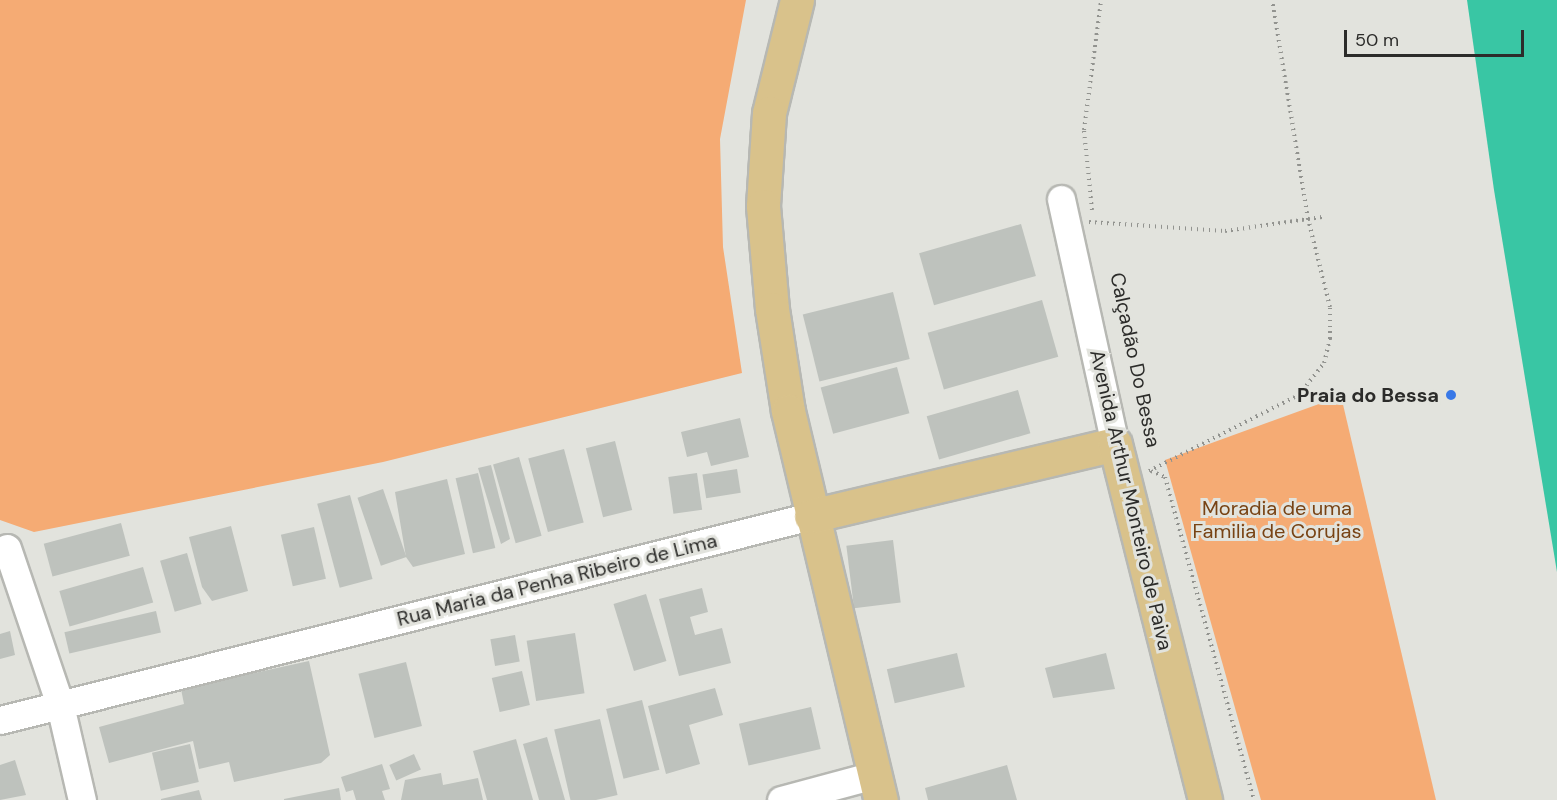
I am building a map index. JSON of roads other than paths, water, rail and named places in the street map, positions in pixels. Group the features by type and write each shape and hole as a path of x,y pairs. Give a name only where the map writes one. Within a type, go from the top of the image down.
{"main road":[{"path":"797,0 769,113 763,206 786,399 811,516 877,788"},
{"name":"Rua Maria da Penha Ribeiro de Lima","path":"811,516 1115,444"},
{"name":"Avenida Arthur Monteiro de Paiva","path":"1115,444 1133,475 1205,800"}],"street":[{"name":"Avenida Arthur Monteiro de Paiva","path":"1072,194 1085,228 1115,444"},
{"name":"Rua Maria da Penha Ribeiro de Lima","path":"0,720 811,516"},
{"path":"7,548 60,705 82,800"},
{"path":"781,800 877,788"}],"place":[{"name":"Praia do Bessa","path":"1451,395"}],"park label":[{"name":"Moradia de uma Familia de Corujas","path":"1277,520"}]}
